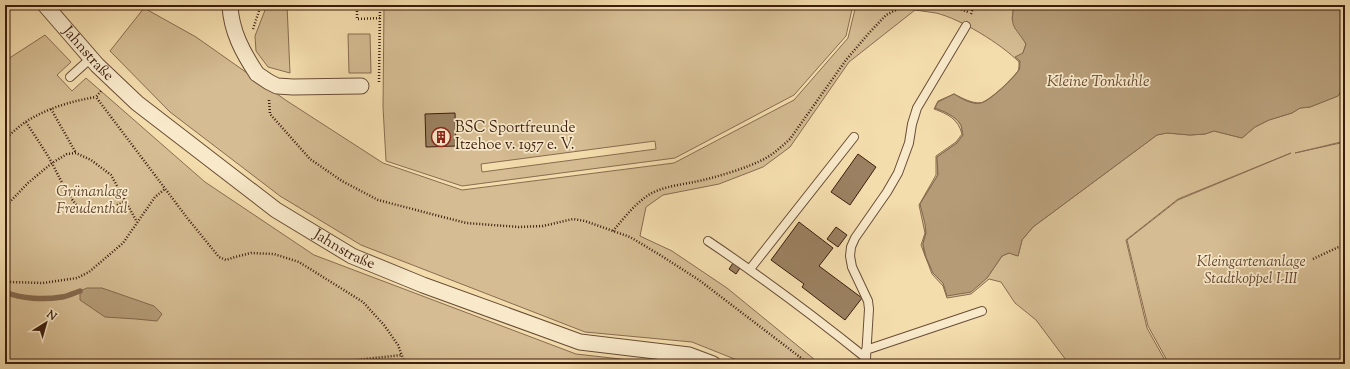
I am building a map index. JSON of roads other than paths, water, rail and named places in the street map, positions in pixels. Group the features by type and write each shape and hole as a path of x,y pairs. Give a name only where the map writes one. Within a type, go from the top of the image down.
{"street":[{"name":"Jahnstraße","path":"46,5 91,58 137,103 276,210 352,256 423,285 580,342 689,355 713,364"},
{"path":"230,5 232,26 239,44 257,74 269,82 276,86 293,87 361,86"}],"lane":[{"path":"866,357 869,309 868,301 852,267 850,256 851,247 855,238 887,192 898,173 910,143 912,124 917,108 966,26"},
{"path":"70,77 91,58"},
{"path":"750,269 854,137"},
{"path":"708,241 750,269 866,357"},
{"path":"866,357 982,311"}],"water":[{"name":"Kleine Tonkuhle","path":"1014,5 1345,5 1345,85 1338,96 1269,120 1255,127 1242,138 1214,131 1205,134 1190,135 1167,133 1157,135 1033,227 1022,240 1018,256 1009,253 1002,256 987,278 971,292 947,296 943,283 933,273 926,257 923,244 926,233 925,224 920,204 938,175 937,157 957,143 963,135 961,125 956,119 935,108 938,102 954,94 971,102 985,102 1002,89 1017,73 1020,61 1015,57 1023,53 1026,44 1013,23 1012,19"},
{"path":"87,288 102,288 154,306 162,314 157,321 105,317 80,300 80,291"}],"waterway":[{"path":"5,292 19,296 41,299 62,297 80,291"},
{"path":"5,299 7,309 7,318 5,320"}],"place":[{"name":"BSC Sportfreunde Itzehoe v. 1957 e. V.","path":"441,137"}],"park label":[{"name":"Grünanlage Freudenthal","path":"92,200"},
{"name":"Kleingartenanlage Stadtkoppel I-III","path":"1251,270"}]}
